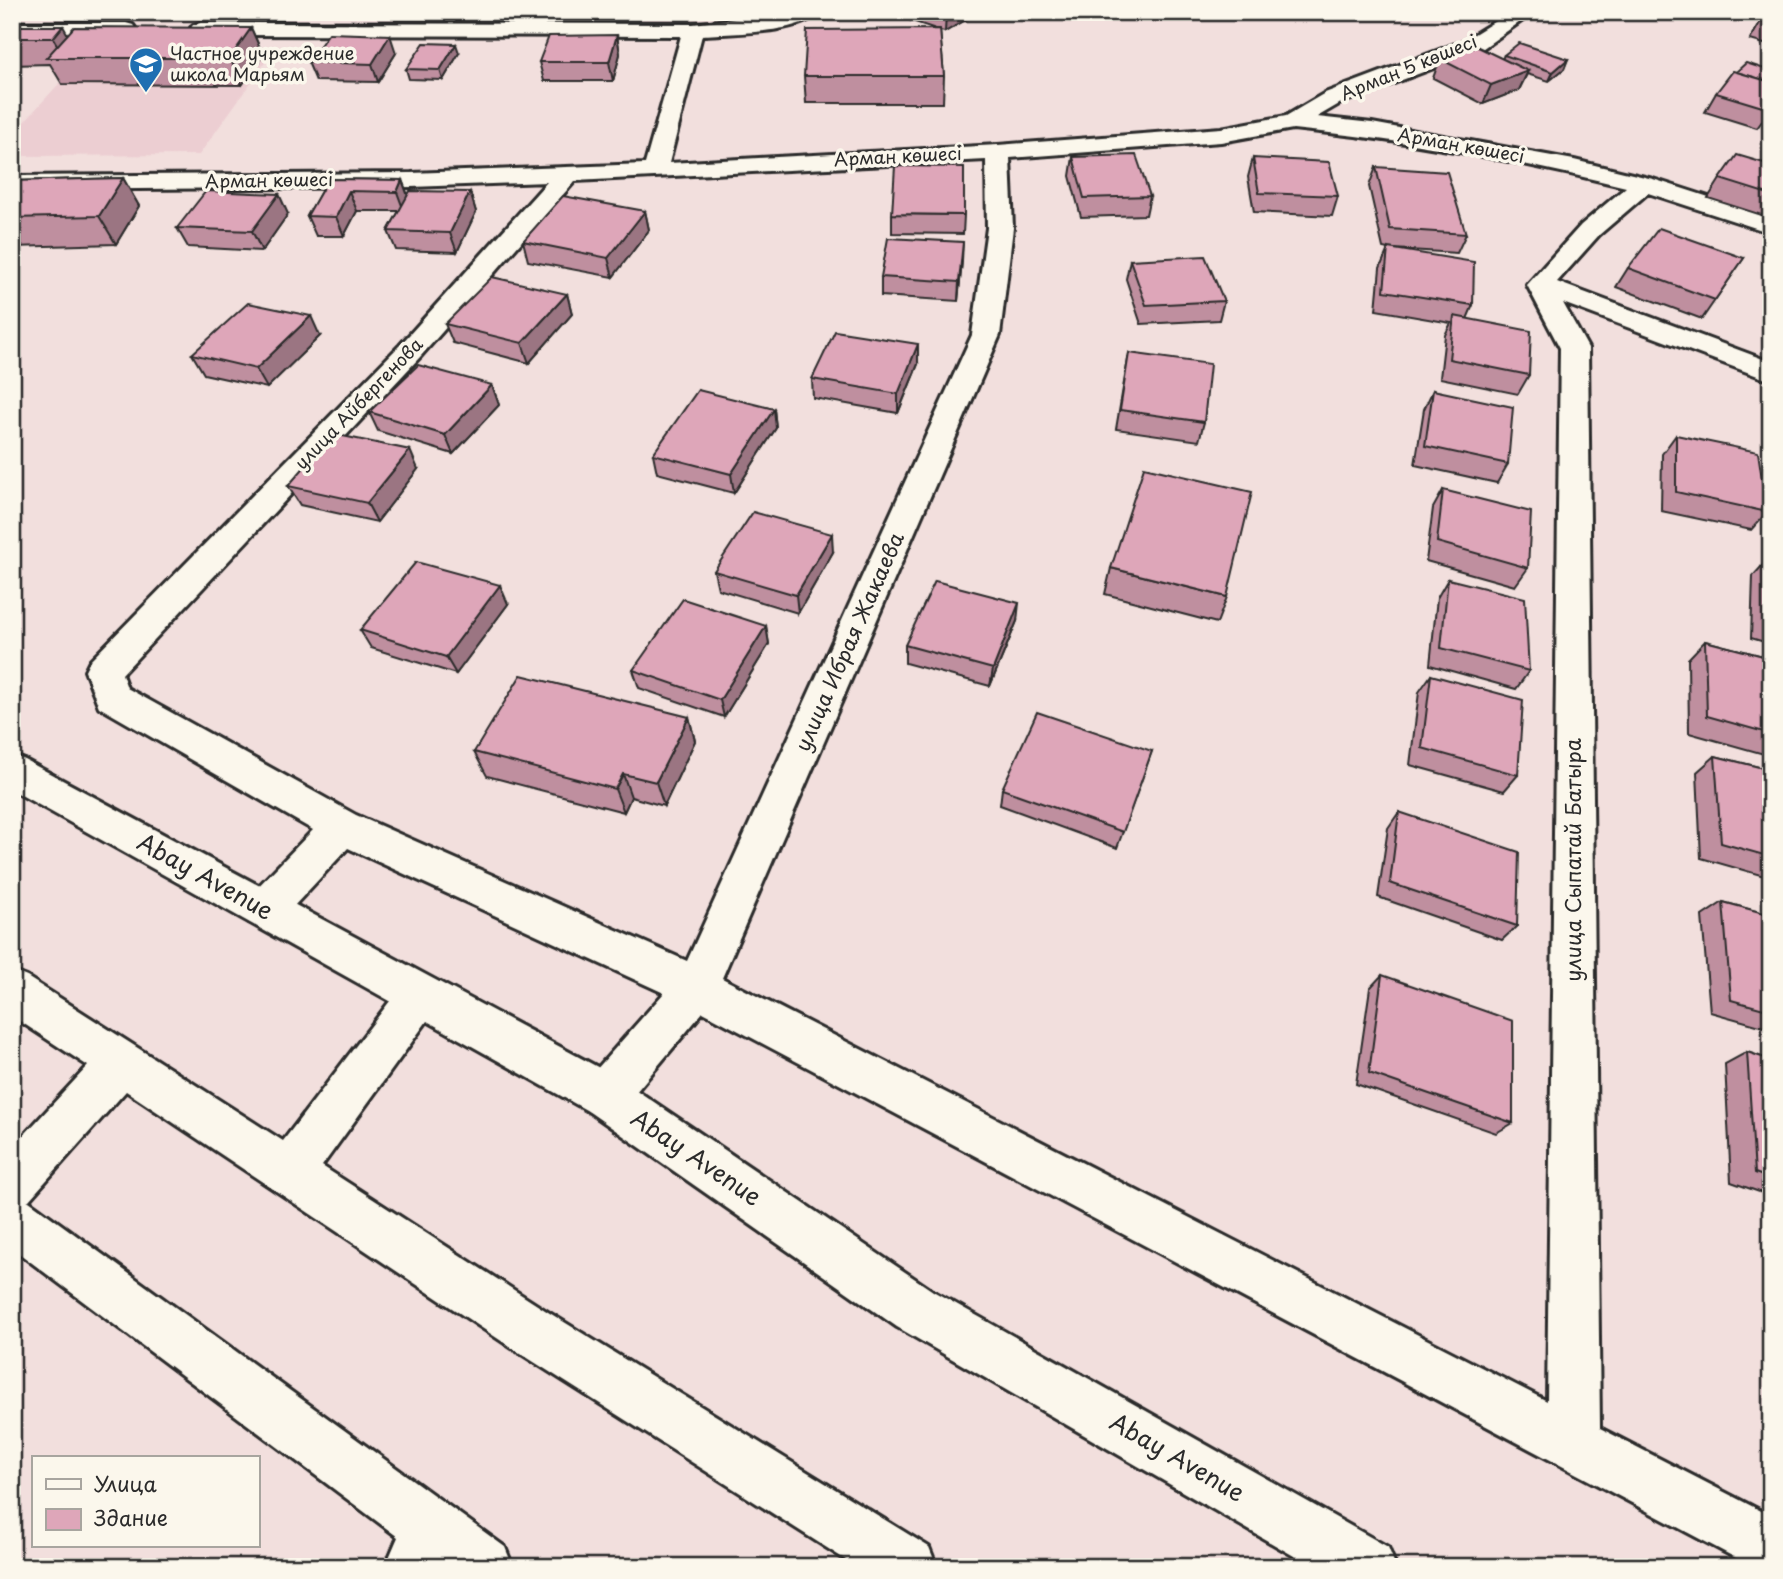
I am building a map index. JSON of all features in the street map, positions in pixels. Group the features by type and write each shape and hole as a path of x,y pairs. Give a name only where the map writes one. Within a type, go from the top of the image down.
{"street":[{"path":"309,29 337,12"},
{"path":"550,29 583,12"},
{"path":"174,29 693,30 794,20 808,12"},
{"name":"Арман 5 көшесі","path":"1293,122 1333,98 1471,46 1524,12"},
{"path":"12,29 147,29"},
{"path":"655,171 693,30"},
{"name":"Арман көшесі","path":"12,183 411,180 655,171 998,152 1222,135 1293,122 1372,130 1574,167 1643,184 1771,225"},
{"name":"улица Ибрая Жакаева","path":"604,1095 696,987 986,335 1000,228 998,152"},
{"name":"улица Айбергенова","path":"342,827 112,697 103,671 411,351 567,175"},
{"path":"1643,184 1590,230 1540,285 1771,372"},
{"name":"улица Сыпатай Батыра","path":"1540,285 1574,348 1573,1443"},
{"name":"Abay Avenue","path":"12,771 604,1095 915,1308 1368,1567"},
{"path":"264,909 342,827 696,987 1771,1546"},
{"path":"12,991 530,1330 909,1567"},
{"path":"288,1172 421,995"},
{"path":"12,1183 121,1063"},
{"path":"12,1218 423,1548 485,1567"}],"shaded area":[{"name":"Частное учреждение школа Марьям","path":"88,52 272,53 199,155 12,156 12,135"}],"building":[{"path":"1770,12 1771,24 1761,21"},
{"path":"12,26 63,26 53,38 12,38"},
{"path":"74,27 251,28 230,58 46,58"},
{"path":"940,29 944,76 804,76 807,30"},
{"path":"329,33 390,35 372,64 308,62"},
{"path":"617,35 609,62 539,62 549,36"},
{"path":"424,43 456,44 440,70 406,69"},
{"path":"1519,43 1568,59 1553,72 1504,55"},
{"path":"1476,46 1528,71 1491,85 1440,59"},
{"path":"1746,63 1771,71 1771,82 1736,72"},
{"path":"1733,71 1771,82 1769,109 1716,93"},
{"path":"1136,155 1150,196 1084,198 1073,157"},
{"path":"1737,155 1771,165 1771,195 1720,179"},
{"path":"1253,158 1329,162 1338,196 1259,193"},
{"path":"895,166 964,167 964,215 892,214"},
{"path":"1376,167 1447,172 1466,234 1390,229"},
{"path":"123,178 99,216 12,218 12,181"},
{"path":"328,179 402,180 397,192 349,191 336,217 307,216"},
{"path":"206,191 279,194 252,231 177,228"},
{"path":"410,191 470,192 450,233 388,231"},
{"path":"563,196 645,211 608,258 523,241"},
{"path":"1659,228 1744,258 1715,300 1628,268"},
{"path":"888,238 963,242 959,282 881,277"},
{"path":"1388,248 1474,262 1473,305 1384,291"},
{"path":"1205,256 1224,301 1146,305 1130,260"},
{"path":"492,277 567,294 522,343 445,324"},
{"path":"248,303 311,316 256,369 192,354"},
{"path":"1454,316 1531,331 1529,375 1449,359"},
{"path":"835,331 918,344 898,394 812,379"},
{"path":"1129,353 1210,364 1204,422 1120,410"},
{"path":"418,365 492,385 445,435 369,412"},
{"path":"698,390 774,409 731,474 653,454"},
{"path":"1433,390 1513,407 1508,464 1425,446"},
{"path":"333,434 410,450 367,503 288,486"},
{"path":"1676,435 1758,452 1767,512 1676,492"},
{"path":"1144,467 1252,492 1227,597 1111,568"},
{"path":"1443,490 1531,512 1528,568 1437,542"},
{"path":"753,512 832,534 796,595 714,571"},
{"path":"1771,557 1771,621 1769,620"},
{"path":"416,562 500,585 446,657 360,630"},
{"path":"1448,579 1525,598 1529,671 1441,648"},
{"path":"935,581 1019,603 993,669 905,645"},
{"path":"683,599 766,626 720,700 633,670"},
{"path":"1705,641 1771,658 1771,734 1707,716"},
{"path":"521,675 689,717 656,782 623,774 615,789 474,752"},
{"path":"1431,675 1523,700 1518,775 1422,748"},
{"path":"1037,712 1152,751 1123,832 1002,789"},
{"path":"1715,756 1771,770 1771,857 1721,843"},
{"path":"1399,812 1519,852 1517,926 1390,883"},
{"path":"1723,902 1771,915 1771,1011 1731,1000"},
{"path":"1382,975 1513,1021 1513,1123 1369,1073"},
{"path":"1747,1052 1771,1060 1771,1179 1755,1173"}],"place":[{"name":"Частное учреждение школа Марьям","path":"146,94"}]}
